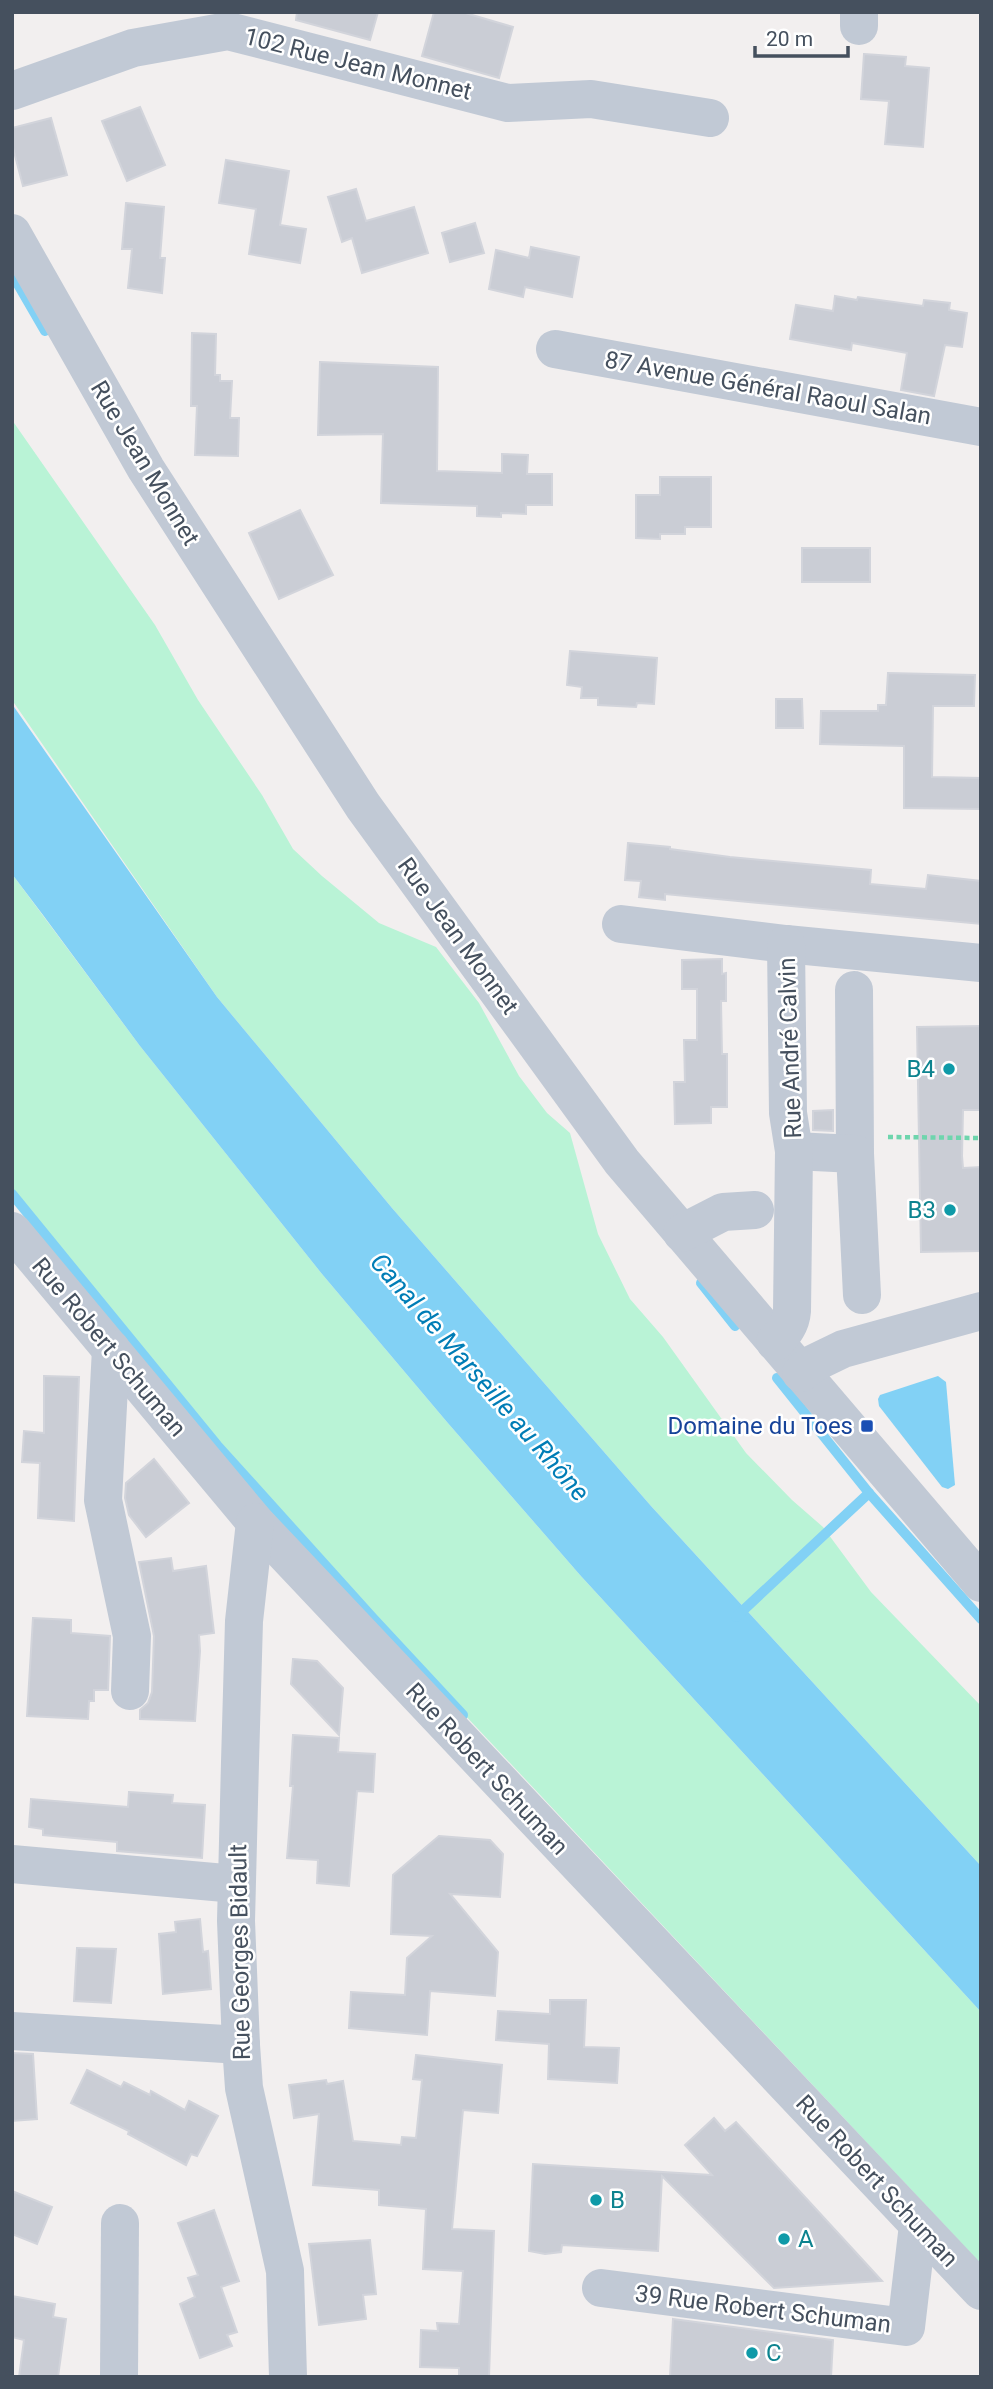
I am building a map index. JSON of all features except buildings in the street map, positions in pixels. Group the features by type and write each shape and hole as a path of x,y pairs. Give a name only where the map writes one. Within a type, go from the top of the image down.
{"street":[{"name":"102 Rue Jean Monnet","path":"12,91 133,48 228,30 508,103 591,99 710,118"},
{"name":"Rue Jean Monnet","path":"12,233 146,470 363,806 622,1162 981,1583"},
{"name":"87 Avenue Général Raoul Salan","path":"555,349 981,427"},
{"path":"621,923 786,944"},
{"name":"Rue André Calvin","path":"775,1342 792,1320 794,1151 788,1113 786,944 981,963"},
{"path":"855,990 855,1145 862,1294"},
{"path":"794,1151 855,1145"},
{"path":"682,1233 723,1212 755,1210"},
{"name":"Rue Robert Schuman","path":"12,1231 255,1522 981,2291"},
{"path":"802,1373 812,1364 843,1349 981,1311"},
{"path":"111,1349 103,1500 132,1636 130,1691"},
{"name":"Rue Georges Bidault","path":"255,1522 244,1621 236,1884 240,2045 244,2088 285,2271 288,2377"},
{"path":"12,1864 236,1884"},
{"path":"12,2031 240,2045"},
{"path":"119,2377 120,2223"},
{"name":"39 Rue Robert Schuman","path":"601,2288 906,2327 918,2225"}],"path":[{"path":"855,1145 981,1138"}],"green space":[{"path":"12,420 155,625 198,700 262,795 293,849 379,923 436,947 479,1003 519,1076 547,1113 570,1133 598,1234 630,1299 663,1337 746,1453 823,1527 871,1592 981,1706 981,1866 651,1506 392,1208 217,997 12,700"},
{"path":"12,874 140,1046 322,1274 447,1422 580,1575 981,2012 981,2264 276,1514 12,1191"}],"water":[{"name":"Canal de Marseille au Rhône","path":"12,704 217,997 392,1208 651,1506 981,1866 981,2012 580,1575 447,1422 322,1274 140,1046 12,874"},
{"path":"938,1376 946,1382 955,1485 948,1489 942,1487 879,1406 878,1399 880,1395"}],"waterway":[{"path":"12,274 45,331"},
{"path":"12,1194 217,1445 463,1715"},
{"path":"701,1283 735,1326"},
{"path":"777,1378 869,1493 981,1619"},
{"path":"736,1617 869,1493"}],"place":[{"name":"B4","path":"949,1069"},
{"name":"B3","path":"950,1210"},
{"name":"Domaine du Toes","path":"867,1426"},
{"name":"B","path":"596,2200"},
{"name":"A","path":"784,2239"},
{"name":"C","path":"752,2353"}]}
